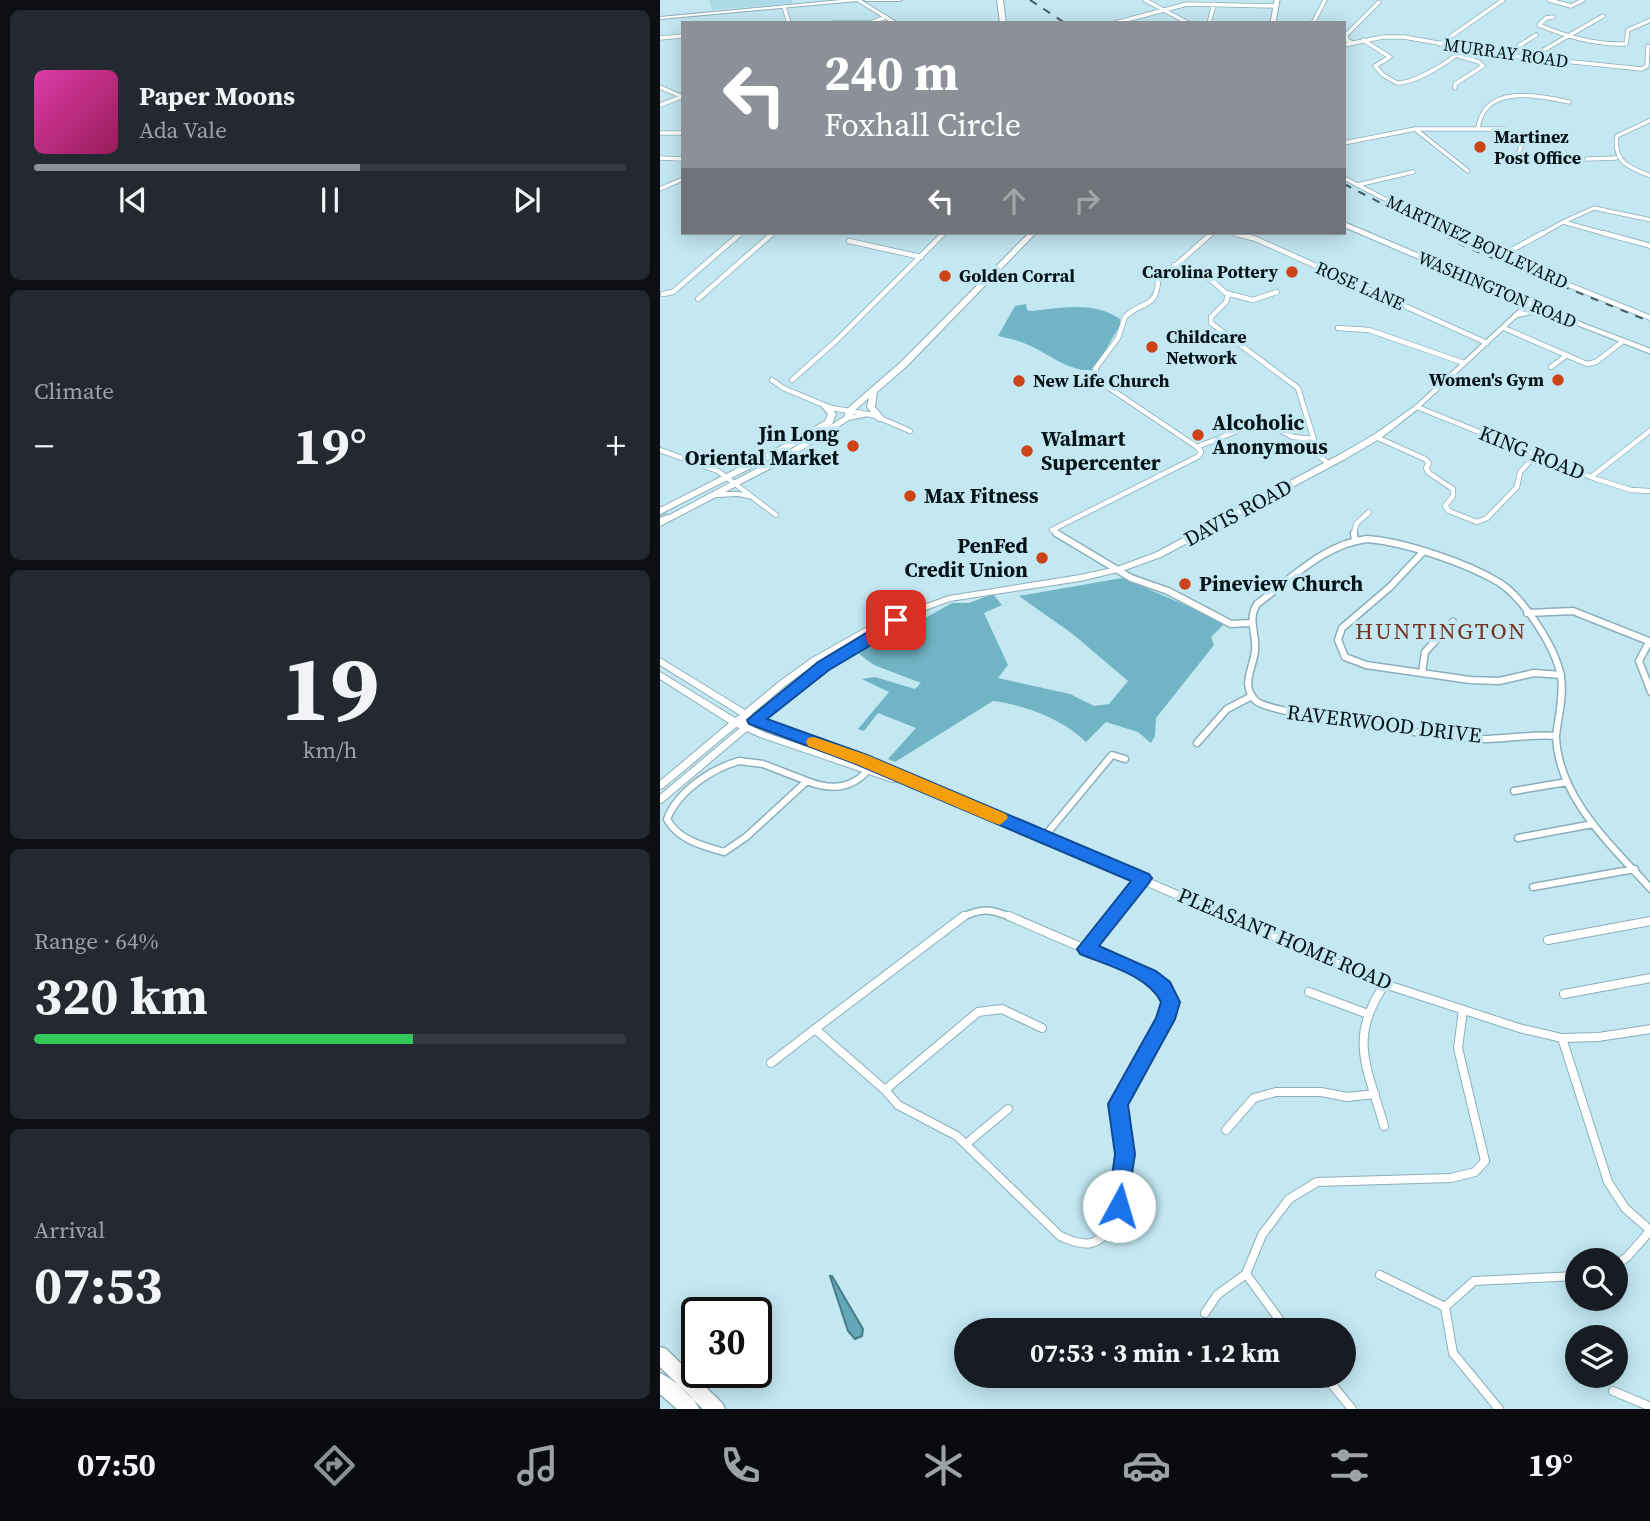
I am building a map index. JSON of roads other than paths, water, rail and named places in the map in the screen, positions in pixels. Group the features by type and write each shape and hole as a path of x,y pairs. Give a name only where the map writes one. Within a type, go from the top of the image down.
{"highway":[{"path":"660,1356 716,1409"},
{"path":"660,1382 690,1409"}],"main road":[{"path":"660,18 858,0 892,21"},
{"path":"866,0 896,0"},
{"path":"1000,0 1003,21"},
{"path":"868,7 878,1"},
{"name":"WASHINGTON ROAD","path":"1346,225 1650,352"},
{"path":"702,500 731,480 752,475 849,414 1031,235"},
{"name":"DAVIS ROAD","path":"660,786 815,660 879,624 949,599 1119,569 1190,539 1329,464 1376,437 1417,407 1529,303"},
{"path":"1516,316 1532,312 1552,313"},
{"path":"875,390 871,407 881,419"},
{"path":"825,406 832,414 829,422"},
{"path":"661,516 731,480 829,422 849,414 871,414"},
{"path":"661,516 727,493 748,495 747,482 752,475"},
{"name":"DAVIS ROAD","path":"755,720 824,666 896,620"},
{"name":"PLEASANT HOME ROAD","path":"660,661 755,720 1143,878 1385,984 1463,1010 1562,1038 1598,1037 1650,1029"},
{"name":"PLEASANT HOME ROAD","path":"660,675 736,723 870,768"},
{"path":"661,799 755,720"}],"street":[{"path":"1145,0 1184,21"},
{"path":"1314,21 1325,0"},
{"path":"1440,44 1503,0"},
{"path":"1549,0 1571,6 1583,0"},
{"path":"1352,43 1347,40 1346,35 1379,2"},
{"path":"1123,21 1187,4 1277,3 1273,21"},
{"path":"1210,21 1214,4"},
{"path":"784,6 788,21"},
{"path":"1535,59 1542,51 1603,16"},
{"path":"1552,17 1546,18 1539,25 1608,44 1626,44 1628,30 1650,20"},
{"path":"876,21 886,18"},
{"path":"1505,55 1536,35"},
{"path":"660,38 681,36"},
{"name":"MURRAY ROAD","path":"1346,44 1394,36 1535,59 1642,69 1646,66 1648,46"},
{"path":"1363,40 1390,57"},
{"path":"1397,57 1390,57 1375,66 1389,80 1399,84 1411,82 1464,48"},
{"path":"1455,88 1455,84 1483,66 1479,62 1456,55"},
{"path":"660,87 681,96"},
{"path":"660,105 681,96"},
{"path":"1478,129 1477,119 1481,112 1511,96 1535,96 1569,102"},
{"path":"1650,120 1617,136 1613,151 1616,158 1630,168 1650,176"},
{"path":"1639,125 1650,129"},
{"path":"1415,129 1468,171"},
{"path":"1346,143 1415,129 1503,129 1522,144 1514,164"},
{"path":"660,133 681,133"},
{"path":"660,158 681,159"},
{"path":"1587,159 1616,158"},
{"path":"1357,185 1413,172"},
{"name":"MARTINEZ BOULEVARD","path":"1346,179 1499,257 1650,318"},
{"path":"660,189 681,180"},
{"path":"1499,257 1553,226 1594,208 1650,220"},
{"path":"1563,222 1650,246"},
{"path":"664,295 673,292 739,235"},
{"path":"698,299 771,235"},
{"path":"792,380 942,235"},
{"path":"1210,235 1156,282 1159,289 1152,301 1126,317 1116,341 1101,357 1095,369 1099,381 1197,447 1201,452 1199,456 1052,530 1131,578 1168,592 1231,624 1250,623"},
{"name":"ROSE LANE","path":"1241,235 1256,239 1487,343"},
{"path":"849,241 921,257"},
{"path":"1174,265 1207,278 1226,293 1253,300 1277,292"},
{"path":"1226,293 1226,302 1211,317 1211,323 1298,388 1319,456 1329,464"},
{"path":"1338,328 1369,330 1464,363"},
{"path":"1504,328 1587,364 1604,357 1623,341"},
{"path":"1551,367 1567,355"},
{"path":"772,380 783,388 849,414"},
{"name":"KING ROAD","path":"1417,407 1591,477 1631,490 1650,491"},
{"path":"871,414 910,432"},
{"path":"1197,447 1222,435 1270,425 1293,437 1314,439"},
{"path":"1591,477 1650,430"},
{"path":"1376,437 1425,459 1429,463 1426,468 1429,473 1453,489 1453,496 1445,506 1449,511 1477,522 1487,518 1517,487 1520,472 1537,454"},
{"path":"660,450 731,480 776,514"},
{"path":"1355,540 1356,522 1369,512"},
{"path":"1197,743 1222,711 1233,703 1252,696 1247,680 1256,649 1250,623 1251,612 1257,604 1330,551 1355,540 1382,539 1499,583 1511,591 1548,645 1561,675 1557,736 1567,782 1593,824 1650,889"},
{"path":"1422,553 1390,587 1342,628 1338,640 1345,657 1354,662 1422,673 1499,681 1534,674 1561,675"},
{"path":"1527,613 1573,611 1650,642 1639,661 1650,692"},
{"path":"1422,673 1425,652 1453,622"},
{"name":"RAVERWOOD DRIVE","path":"1252,696 1266,707 1278,711 1453,736 1481,739 1526,733 1557,736"},
{"path":"1044,837 1112,755 1124,759"},
{"path":"808,781 746,837 724,852 707,848 672,829 667,819 675,804 721,765 734,760 766,766 829,788 851,785 870,768"},
{"path":"1514,791 1567,782"},
{"path":"661,799 675,804"},
{"path":"1518,838 1593,824"},
{"path":"1533,887 1635,869"},
{"path":"1086,949 1143,878"},
{"path":"770,1063 955,921 978,909 999,912 1150,977 1163,988 1170,1002 1166,1019 1118,1104 1125,1154 1119,1206 1113,1226 1105,1236 1091,1244 1074,1244 1040,1219 966,1144 948,1131 898,1105 885,1090 815,1029"},
{"path":"1548,940 1650,921"},
{"path":"1564,994 1650,978"},
{"path":"1384,1126 1363,1044 1363,1029 1385,984"},
{"path":"1309,992 1368,1014"},
{"path":"885,1090 978,1012 1002,1009 1042,1028"},
{"path":"1205,1313 1209,1302 1219,1292 1246,1274 1262,1235 1289,1199 1317,1182 1452,1178 1475,1172 1485,1161 1458,1048 1463,1010"},
{"path":"1562,1038 1608,1182 1625,1208 1650,1231 1628,1256"},
{"path":"1226,1130 1254,1098 1276,1092 1322,1092 1347,1097 1375,1094"},
{"path":"966,1144 1008,1109"},
{"path":"1246,1274 1278,1318"},
{"path":"1380,1275 1445,1307"},
{"path":"1445,1307 1474,1281 1565,1277"},
{"path":"1445,1307 1453,1353 1499,1409"},
{"path":"1335,1388 1352,1409"},
{"path":"1613,1391 1650,1407"}],"railway":[{"path":"1030,0 1062,21"},
{"path":"1346,185 1468,248 1651,322"}],"place":[{"name":"Martinez Post Office","path":"1480,147"},
{"name":"Carolina Pottery","path":"1292,272"},
{"name":"Golden Corral","path":"945,276"},
{"name":"Childcare Network","path":"1152,347"},
{"name":"Women's Gym","path":"1558,380"},
{"name":"New Life Church","path":"1019,381"},
{"name":"Alcoholic Anonymous","path":"1198,435"},
{"name":"Jin Long Oriental Market","path":"853,446"},
{"name":"Walmart Supercenter","path":"1027,451"},
{"name":"Max Fitness","path":"910,496"},
{"name":"PenFed Credit Union","path":"1042,558"},
{"name":"Pineview Church","path":"1185,584"}],"district":[{"name":"HUNTINGTON","path":"1441,631"}]}
